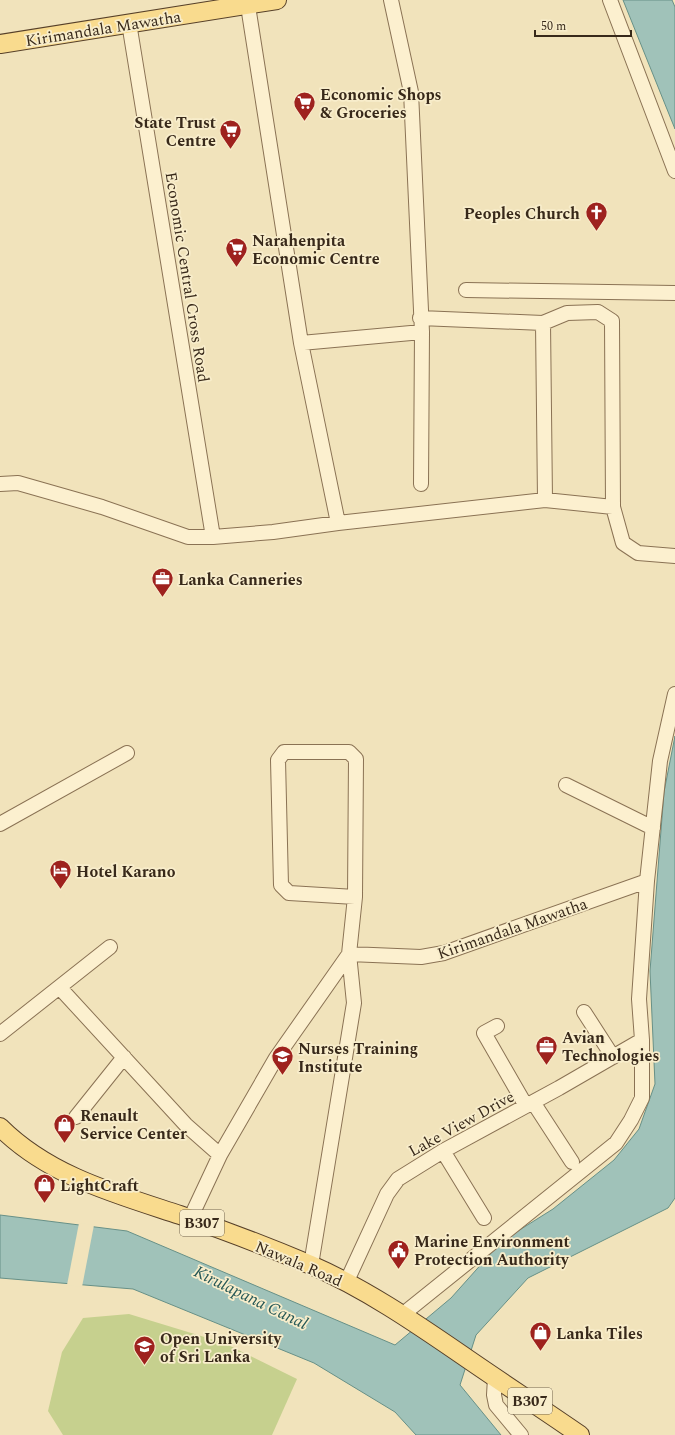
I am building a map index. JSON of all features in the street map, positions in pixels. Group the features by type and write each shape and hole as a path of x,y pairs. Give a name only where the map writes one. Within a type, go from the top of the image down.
{"main road":[{"name":"Kirimandala Mawatha","path":"0,44 129,23 248,6 277,0"},
{"name":"Nawala Road","path":"0,1128 16,1143 53,1168 93,1186 190,1219 311,1265 346,1283 405,1316 580,1435"}],"street":[{"path":"391,0 410,92 421,325 421,484"},
{"path":"610,0 675,170"},
{"path":"248,6 301,343 338,523"},
{"name":"Economic Central Cross Road","path":"129,23 213,537"},
{"path":"466,290 675,293"},
{"path":"301,343 421,325 543,323 567,313 598,312 612,321 613,507 623,543 638,552 675,556"},
{"path":"543,323 545,500"},
{"path":"0,484 18,483 34,487 102,507 188,537 213,537 273,532 338,523 545,500 613,507"},
{"path":"405,1316 616,1142 631,1120 642,1098 642,1040 639,999 647,881 660,762 675,694"},
{"path":"311,1265 354,1003 349,954 355,897 356,759 349,752 284,752 278,760 281,885 289,893 355,897"},
{"path":"0,824 127,753"},
{"path":"566,785 653,828"},
{"name":"Kirimandala Mawatha","path":"349,954 421,957 444,953 647,881"},
{"path":"0,1034 110,947"},
{"path":"190,1219 220,1155 276,1058 349,954"},
{"path":"60,988 186,1125 220,1155"},
{"path":"584,1012 613,1057"},
{"path":"497,1026 484,1033 529,1104 572,1162"},
{"name":"Lake View Drive","path":"346,1283 387,1194 398,1178 443,1151 642,1040"},
{"path":"76,1117 124,1057"},
{"path":"443,1151 484,1218"},
{"path":"495,1378 494,1395 496,1405 521,1435"}],"green space":[{"name":"Open University of Sri Lanka","path":"129,1314 224,1343 297,1379 272,1435 63,1435 48,1411 62,1352 83,1318"}],"water":[{"path":"623,0 672,0 675,7 675,129"},
{"name":"Kirulapana Canal","path":"675,736 675,1198 668,1208 528,1278 476,1335 460,1385 501,1435 416,1435 395,1412 314,1363 133,1289 0,1278 0,1215 127,1231 395,1345 451,1298 502,1241 553,1209 614,1160 639,1129 655,1084 650,971 664,792"}],"pier":[{"path":"79,1223 94,1225 82,1287 67,1285"}],"place":[{"name":"Economic Shops & Groceries","path":"304,122"},
{"name":"State Trust Centre","path":"231,150"},
{"name":"Peoples Church","path":"596,232"},
{"name":"Narahenpita Economic Centre","path":"237,268"},
{"name":"Lanka Canneries","path":"163,598"},
{"name":"Hotel Karano","path":"60,890"},
{"name":"Avian Technologies","path":"547,1066"},
{"name":"Nurses Training Institute","path":"282,1076"},
{"name":"Renault Service Center","path":"64,1144"},
{"name":"LightCraft","path":"44,1204"},
{"name":"Marine Environment Protection Authority","path":"399,1270"},
{"name":"Lanka Tiles","path":"540,1352"},
{"name":"Open University of Sri Lanka","path":"145,1366"}]}
